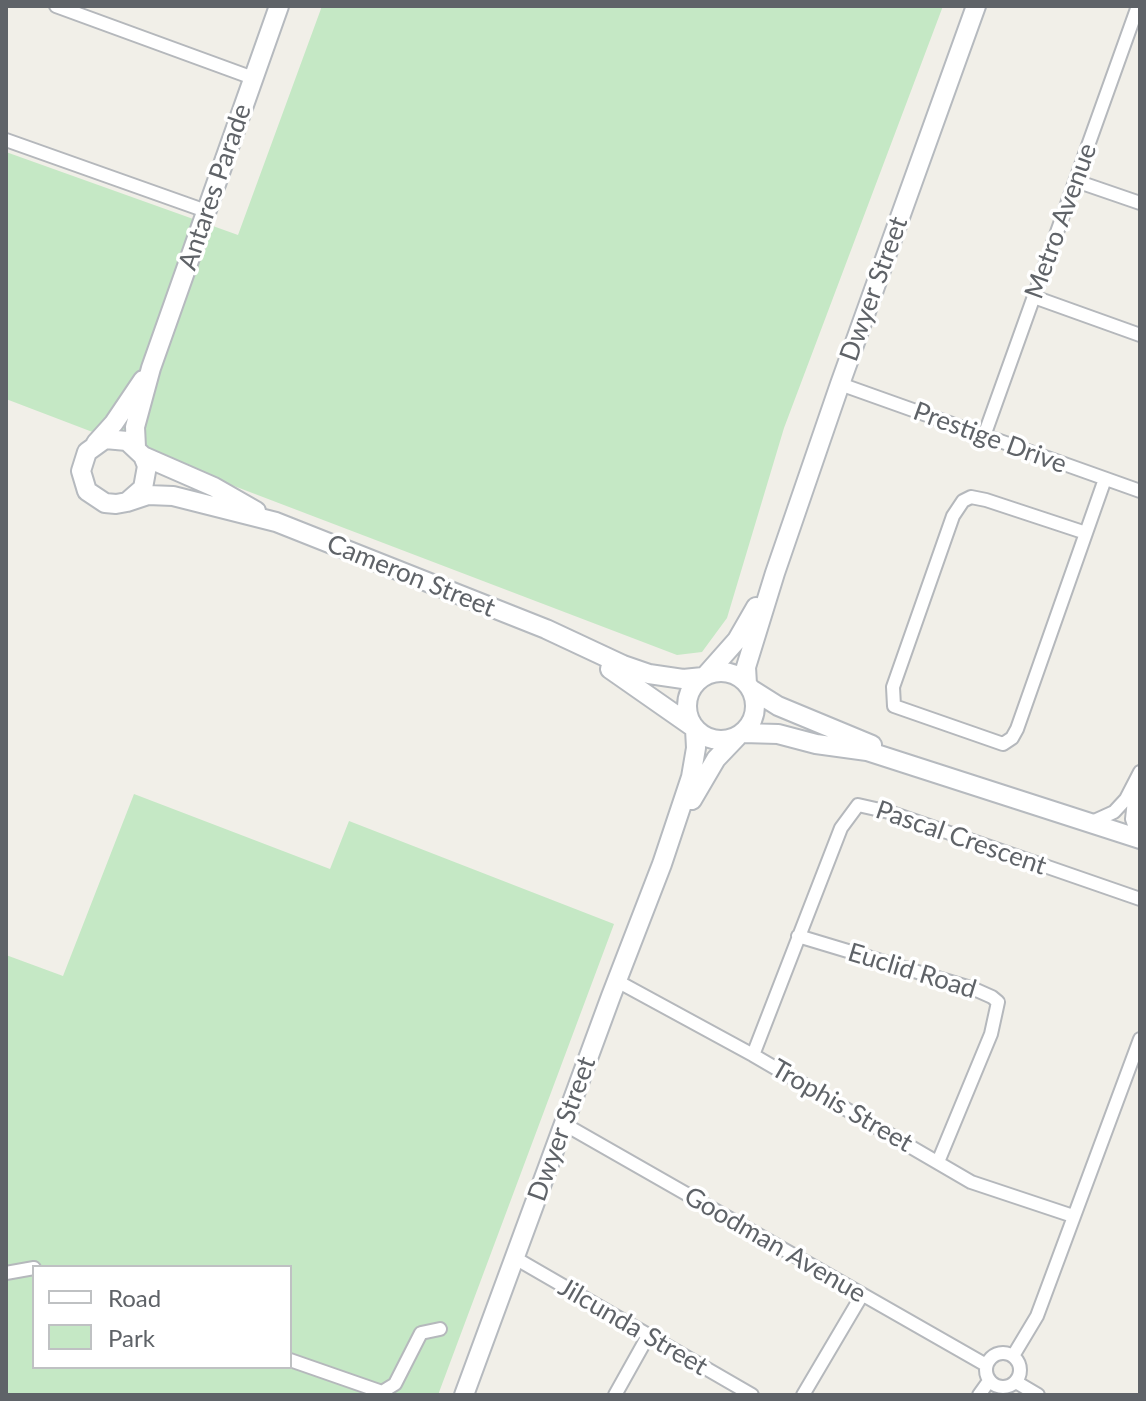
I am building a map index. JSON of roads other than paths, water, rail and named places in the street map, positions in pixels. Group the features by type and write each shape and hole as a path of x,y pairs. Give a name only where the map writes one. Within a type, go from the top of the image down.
{"street":[{"path":"56,6 253,78"},
{"name":"Antares Parade","path":"140,451 135,427 151,368 279,6"},
{"name":"Dwyer Street","path":"749,686 747,663 775,573 976,6"},
{"name":"Metro Avenue","path":"984,436 1138,6"},
{"path":"6,140 206,211"},
{"path":"1076,181 1140,203"},
{"path":"1034,297 1140,335"},
{"name":"Antares Parade","path":"91,448 114,423 151,368"},
{"name":"Prestige Drive","path":"840,384 1140,491"},
{"path":"116,438 140,451 147,477 143,488 127,502 105,503 87,491 81,471 91,448 105,439 116,438"},
{"name":"Cameron Street","path":"140,451 276,522"},
{"path":"1086,533 986,500 971,497 963,501 953,516 893,687 894,706 1003,744 1012,738 1086,533 1105,479"},
{"name":"Cameron Street","path":"127,502 148,495 173,496 276,522 546,629 623,665 649,674 683,679 704,676"},
{"name":"Dwyer Street","path":"704,676 737,640 775,573"},
{"name":"Cameron Street","path":"546,629 644,691 694,728"},
{"path":"970,784 778,706 732,673 704,676 695,683 687,700 694,728 715,740 740,735 778,734 816,744 867,751 1139,839"},
{"path":"740,735 750,726 756,708 749,686"},
{"name":"Dwyer Street","path":"464,1395 662,864 691,777 696,748 694,728"},
{"name":"Dwyer Street","path":"662,864 697,790 716,759 740,735"},
{"path":"1092,822 1114,812 1126,799 1138,776"},
{"path":"1138,776 1132,819 1139,839"},
{"name":"Pascal Crescent","path":"753,1055 841,828 858,805 889,812 1140,899"},
{"name":"Euclid Road","path":"798,936 974,989 998,1002 991,1034 938,1162"},
{"name":"Trophis Street","path":"617,981 753,1055 971,1182 1073,1216"},
{"path":"1013,1356 1037,1316 1140,1039"},
{"name":"Goodman Avenue","path":"564,1124 986,1365"},
{"name":"Jilcunda Street","path":"515,1258 752,1395"},
{"path":"6,1273 32,1268"},
{"path":"803,1395 862,1295"},
{"path":"292,1361 382,1392 395,1384 421,1333 440,1329"},
{"path":"615,1395 648,1336"},
{"path":"979,1395 989,1381 986,1365 997,1353 1013,1356"},
{"path":"1013,1356 1021,1371 1016,1382"},
{"path":"989,1381 999,1387 1016,1382 1038,1395"}]}
